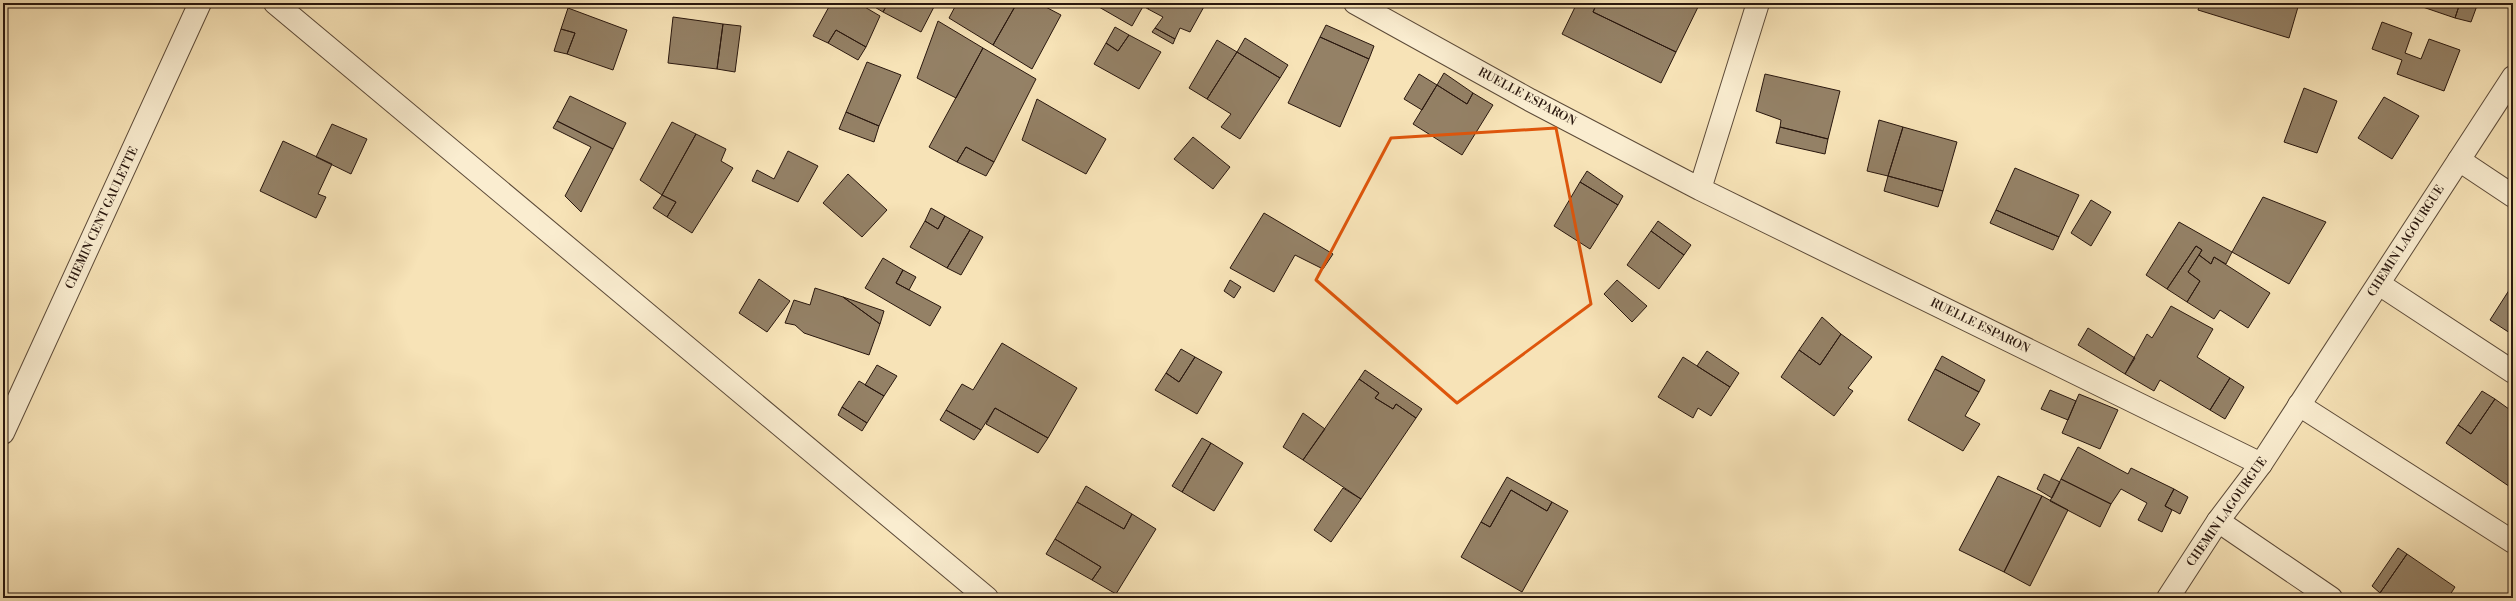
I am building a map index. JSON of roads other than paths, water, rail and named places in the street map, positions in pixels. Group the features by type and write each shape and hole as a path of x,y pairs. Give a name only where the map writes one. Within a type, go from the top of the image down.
{"street":[{"name":"CHEMIN CENT GAULETTE","path":"3,433 200,3"},
{"path":"275,3 987,598"},
{"name":"RUELLE ESPARON","path":"1355,3 1530,100 1700,189 2261,464"},
{"path":"1700,189 1758,3"},
{"name":"CHEMIN LAGOURGUE","path":"2168,598 2218,521 2261,464 2458,160 2513,78"},
{"path":"2458,160 2513,196"},
{"path":"2379,284 2513,372"},
{"path":"2299,405 2513,542"},
{"path":"2218,521 2331,598"}]}
